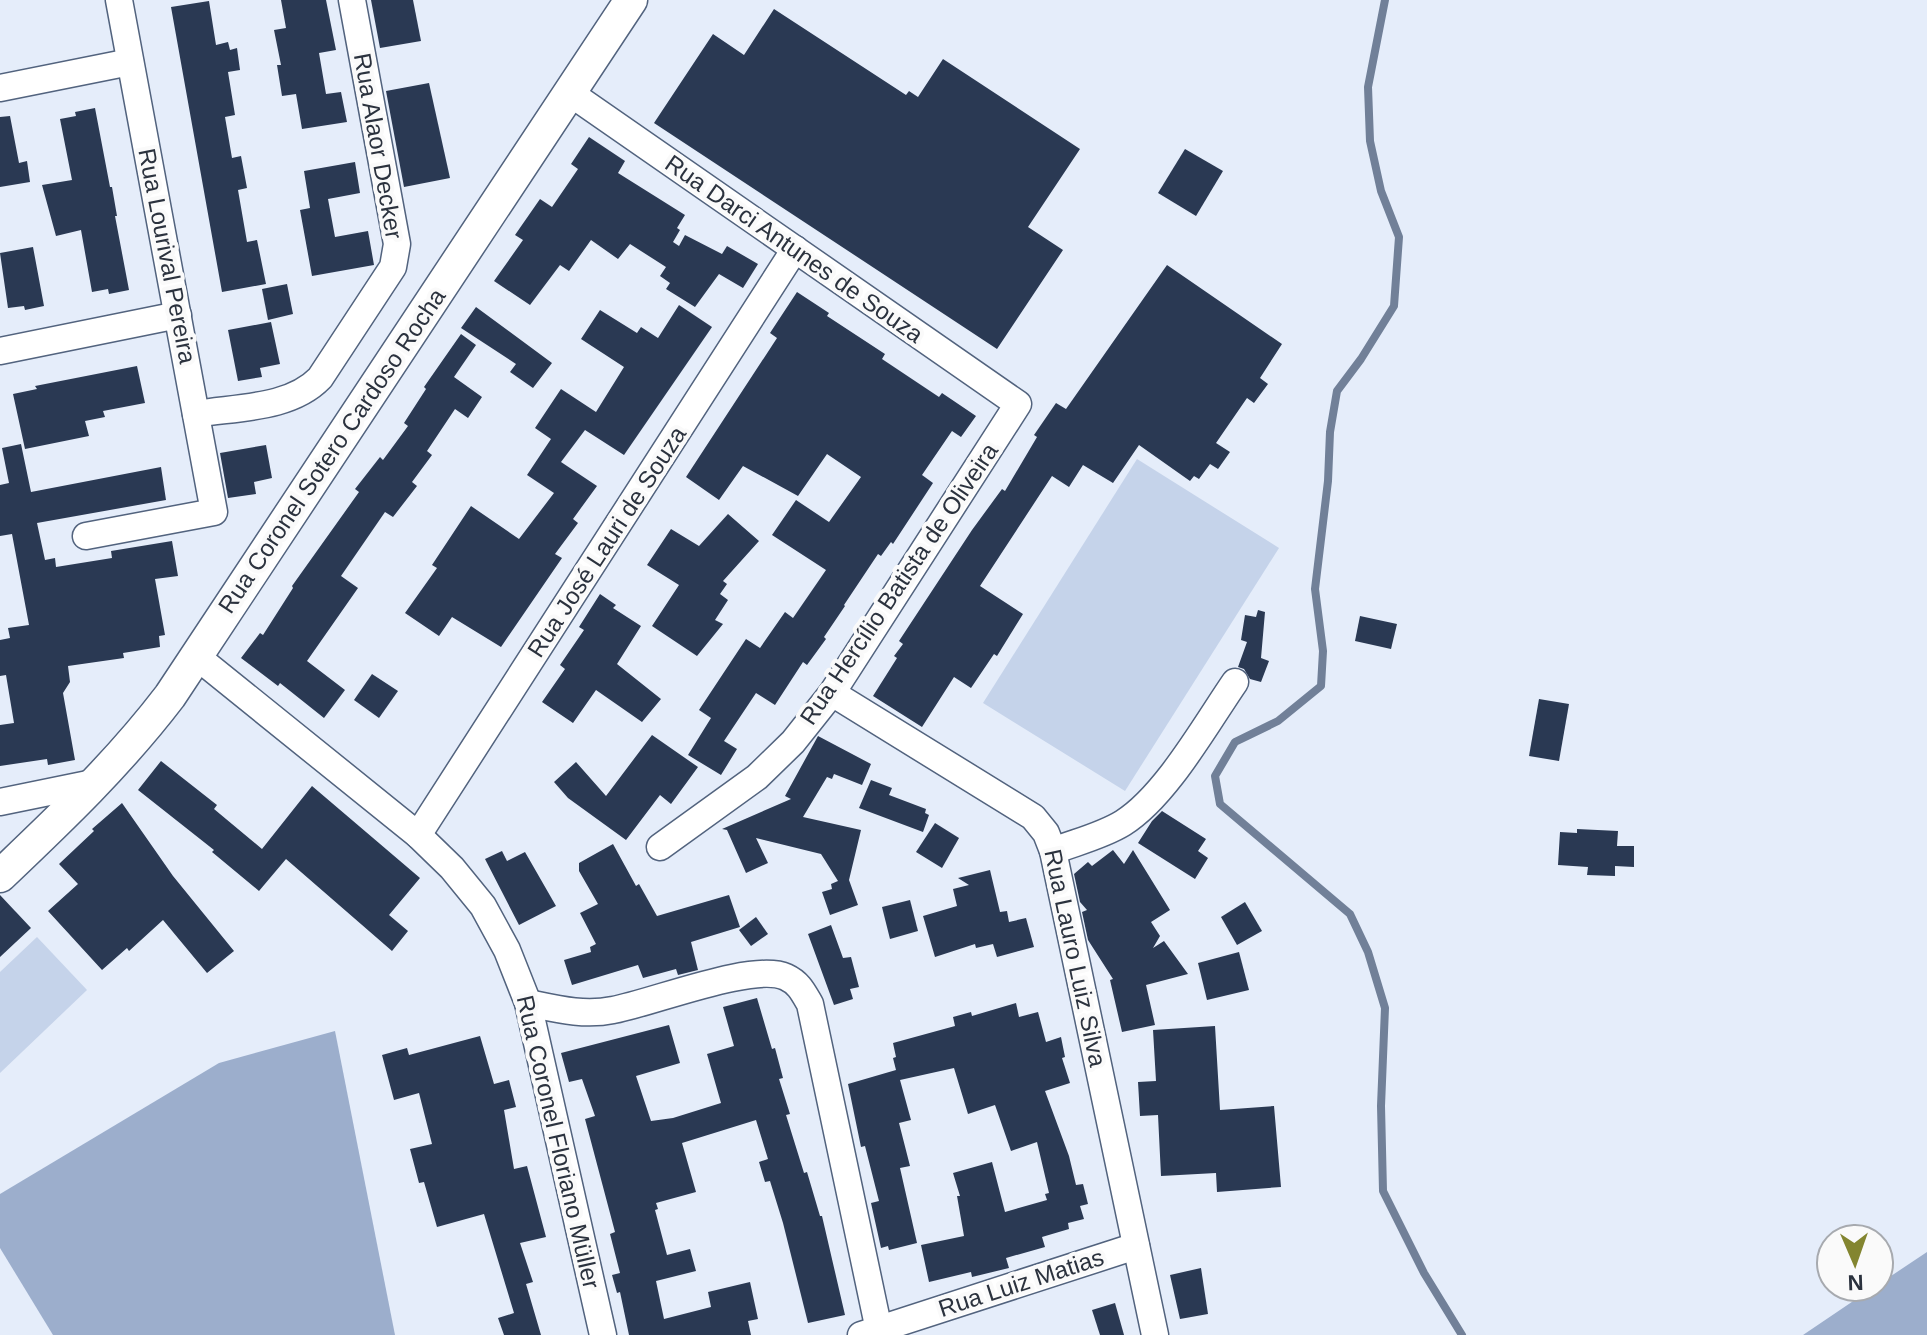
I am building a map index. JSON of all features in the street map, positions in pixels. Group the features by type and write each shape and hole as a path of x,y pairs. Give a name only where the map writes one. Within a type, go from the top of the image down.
{"street":[{"name":"Rua Lourival Pereira","path":"86,536 214,512 119,0"},
{"name":"Rua Alaor Decker","path":"196,414 293,398 308,390 320,378 393,267 397,244 352,0"},
{"name":"Rua Coronel Sotero Cardoso Rocha","path":"0,876 98,782 137,739 196,656 631,0"},
{"path":"0,88 130,62"},
{"name":"Rua Darci Antunes de Souza","path":"570,93 1018,404"},
{"name":"Rua José Lauri de Souza","path":"418,835 795,249"},
{"path":"0,351 178,315"},
{"name":"Rua Hercílio Batista de Oliveira","path":"660,847 757,777 793,742 832,693 1018,404"},
{"name":"Rua Coronel Floriano Müller","path":"196,656 418,835 452,868 483,906 507,950 528,1003 603,1335"},
{"path":"1053,851 1123,823 1144,805 1164,784 1235,682"},
{"name":"Rua Lauro Luiz Silva","path":"832,693 1033,817 1046,833 1053,851 1155,1335"},
{"path":"0,802 98,782"},
{"path":"528,1003 579,1013 612,1011 736,977 784,975 800,986 810,1004 873,1333"},
{"name":"Rua Luiz Matias","path":"873,1333 1136,1246"}],"shaded area":[{"path":"1137,459 1279,548 1125,791 983,703"},
{"path":"37,937 87,990 0,1073 0,972"},
{"path":"335,1031 395,1335 53,1335 0,1248 0,1194 219,1063"},
{"path":"1927,1252 1927,1335 1803,1335 1850,1303 1895,1303 1895,1273"}],"building":[{"path":"281,0 326,0 336,50 319,53 326,94 341,92 347,122 302,129 296,94 282,96 277,65 281,65 274,30 286,28"},
{"path":"371,0 413,0 421,41 380,48"},
{"path":"209,1 216,45 228,42 230,50 237,48 240,70 228,72 235,115 225,117 232,158 241,156 247,188 238,190 247,242 257,240 266,284 222,292 171,7"},
{"path":"774,9 906,95 909,91 918,97 943,59 1080,149 1028,227 1063,250 997,349 654,123 713,34 744,55"},
{"path":"429,83 450,178 404,187 386,91"},
{"path":"95,108 129,290 109,294 108,289 92,292 81,230 56,236 42,185 72,180 60,119"},
{"path":"10,116 19,163 27,161 30,182 0,187 0,117"},
{"path":"589,137 625,161 618,173 685,215 673,242 679,246 685,235 722,254 727,246 758,264 743,288 719,274 695,307 666,289 670,283 660,276 666,267 630,244 618,259 591,240 569,271 560,265 530,305 494,281 523,240 515,235 540,199 552,207 578,169 571,164"},
{"path":"1185,149 1223,171 1196,216 1158,193"},
{"path":"355,162 360,193 328,199 335,237 368,231 374,265 312,276 300,210 310,208 304,171"},
{"path":"33,247 44,306 25,310 24,306 8,308 0,253"},
{"path":"1167,265 1282,344 1260,378 1268,384 1254,403 1247,398 1216,443 1230,452 1218,469 1210,464 1199,479 1194,476 1190,481 1139,445 1113,483 1083,465 1069,487 1052,476 980,586 1023,614 997,656 994,654 971,688 954,677 922,727 873,696 897,658 894,656 903,644 899,641 972,530 1002,489 1005,491 1037,437 1034,435 1056,403 1066,409"},
{"path":"287,284 293,314 268,320 262,289"},
{"path":"797,292 885,354 882,359 939,397 942,393 976,416 961,437 952,431 922,475 933,483 893,544 891,542 881,556 878,554 807,665 803,662 775,705 756,693 724,741 737,749 721,775 688,755 711,718 699,710 746,639 760,648 785,612 793,618 826,570 772,535 796,500 829,522 861,477 827,454 798,496 743,466 719,500 686,477 777,338 770,333"},
{"path":"679,305 712,327 624,455 585,430 561,462 597,486 573,519 578,523 555,554 562,558 501,647 452,617 439,636 405,613 437,568 432,565 471,506 519,539 554,493 527,475 551,439 535,428 561,389 596,412 624,367 581,339 600,310 637,333 641,327 658,338"},
{"path":"476,307 552,363 533,388 510,372 516,364 461,328"},
{"path":"271,322 280,364 260,368 262,377 238,381 228,330"},
{"path":"461,334 476,345 454,377 482,397 468,418 455,409 427,451 432,455 412,482 417,486 393,517 385,512 341,576 358,588 307,661 345,690 324,718 280,683 278,686 241,658 260,633 263,635 292,586 359,492 355,489 380,457 383,460 408,426 404,423 426,389 424,387"},
{"path":"137,366 145,403 103,411 105,417 85,421 89,436 25,449 13,394 37,389 35,386"},
{"path":"21,444 31,492 161,467 166,500 37,523 45,560 55,558 56,567 112,558 111,551 172,541 178,576 155,579 165,635 159,636 160,647 123,653 124,658 68,666 70,682 63,693 75,760 48,765 47,759 0,766 0,725 14,723 6,675 0,676 0,640 10,638 8,628 29,625 12,534 0,536 0,485 9,483 2,448"},
{"path":"266,445 272,478 254,482 256,494 228,498 220,453"},
{"path":"728,514 759,541 723,581 727,584 720,594 728,600 715,620 723,624 697,656 652,626 679,585 647,565 671,529 699,546"},
{"path":"600,594 616,605 613,608 641,626 617,664 661,699 642,722 596,690 573,723 542,702 565,669 560,665 584,630 579,627"},
{"path":"1258,610 1265,612 1261,658 1269,661 1261,682 1250,679 1244,669 1238,667 1247,642 1241,640 1245,615 1256,617"},
{"path":"1360,616 1397,624 1391,649 1355,641"},
{"path":"372,674 398,691 379,718 354,700"},
{"path":"1539,699 1569,704 1559,761 1529,756"},
{"path":"652,735 698,767 671,804 660,795 626,840 568,798 554,782 576,762 606,796"},
{"path":"818,736 871,764 862,785 834,774 832,779 827,777 803,817 861,830 849,880 858,905 830,915 822,892 832,889 831,884 838,881 821,854 756,838 768,863 746,873 727,830 722,829 791,799 785,796"},
{"path":"161,761 217,805 214,809 262,849 312,786 420,878 389,915 408,931 392,951 286,859 259,891 212,852 214,850 138,790"},
{"path":"871,780 892,788 889,795 926,809 925,813 929,815 923,832 859,808"},
{"path":"122,803 173,876 234,951 207,973 163,920 129,951 127,948 102,970 48,911 78,884 59,864"},
{"path":"1162,811 1206,839 1198,851 1208,858 1195,879 1138,843"},
{"path":"935,823 959,838 942,868 916,852"},
{"path":"1577,829 1618,831 1617,846 1634,846 1634,867 1615,866 1615,876 1587,875 1588,867 1558,865 1560,832 1577,833"},
{"path":"613,844 657,916 729,895 740,927 691,942 698,970 678,975 676,969 643,978 638,965 572,985 564,960 591,952 590,947 596,944 580,913 598,904 579,871 579,863"},
{"path":"1113,850 1124,864 1133,850 1170,910 1151,922 1160,936 1153,948 1164,941 1188,974 1146,985 1155,1025 1122,1032 1110,980 1113,979 1088,940 1082,912 1087,910 1080,902 1074,874 1088,862 1092,866"},
{"path":"502,851 507,861 525,852 556,906 519,925 485,859"},
{"path":"990,870 1000,912 1007,911 1009,922 1026,918 1034,947 997,957 993,944 976,948 975,944 935,957 923,916 957,906 953,889 969,885 958,878"},
{"path":"0,895 31,928 0,957"},
{"path":"910,900 918,931 890,939 882,907"},
{"path":"1245,902 1262,931 1237,945 1221,917"},
{"path":"756,917 768,934 751,946 739,930"},
{"path":"831,925 843,958 851,957 859,987 850,989 853,999 834,1005 808,934"},
{"path":"1239,952 1249,990 1207,1000 1198,963"},
{"path":"757,998 783,1078 779,1079 790,1114 786,1115 804,1173 807,1172 822,1216 845,1315 808,1323 783,1223 770,1181 765,1182 759,1162 768,1159 756,1120 682,1143 696,1192 656,1203 658,1209 655,1210 667,1255 690,1249 696,1271 656,1281 664,1319 711,1307 708,1292 750,1282 758,1319 748,1321 751,1335 629,1335 620,1292 617,1293 612,1275 620,1273 610,1234 615,1232 585,1119 595,1116 582,1079 569,1082 561,1053 669,1025 680,1063 636,1076 651,1121 673,1118 721,1103 707,1054 734,1046 723,1007"},
{"path":"1016,1003 1019,1017 1038,1012 1046,1042 1061,1037 1065,1057 1062,1058 1070,1083 1045,1091 1069,1156 1076,1185 1083,1184 1088,1204 1080,1206 1084,1219 1068,1223 1069,1229 1042,1237 1045,1247 1006,1258 1009,1268 972,1277 971,1272 929,1282 921,1245 964,1236 957,1196 960,1196 953,1173 992,1162 1005,1212 1047,1200 1045,1194 1049,1193 1037,1142 1011,1151 995,1105 968,1114 954,1068 900,1080 911,1120 899,1123 910,1166 900,1168 917,1243 889,1250 888,1246 881,1248 871,1203 879,1201 865,1146 861,1147 848,1084 896,1070 893,1043 955,1026 953,1017 971,1012 972,1016"},
{"path":"1215,1026 1220,1110 1274,1106 1281,1187 1217,1192 1216,1173 1161,1176 1158,1115 1140,1116 1138,1082 1156,1081 1153,1030"},
{"path":"480,1036 494,1084 509,1080 516,1107 504,1110 514,1169 527,1166 546,1237 520,1243 533,1282 526,1284 541,1335 504,1335 498,1318 514,1313 484,1214 437,1227 424,1182 419,1183 410,1149 432,1144 419,1093 394,1100 382,1055 407,1048 409,1055"},
{"path":"1201,1268 1208,1314 1180,1319 1170,1275"},
{"path":"1115,1303 1124,1335 1100,1335 1092,1310"}],"waterway":[{"path":"1385,0 1368,87 1370,141 1381,191 1399,237 1394,306 1337,391 1330,432 1328,481 1315,589 1323,651 1321,686 1278,721 1235,742 1215,776 1220,804 1350,914 1368,952 1385,1008 1381,1106 1383,1191 1424,1273 1462,1335"}]}
